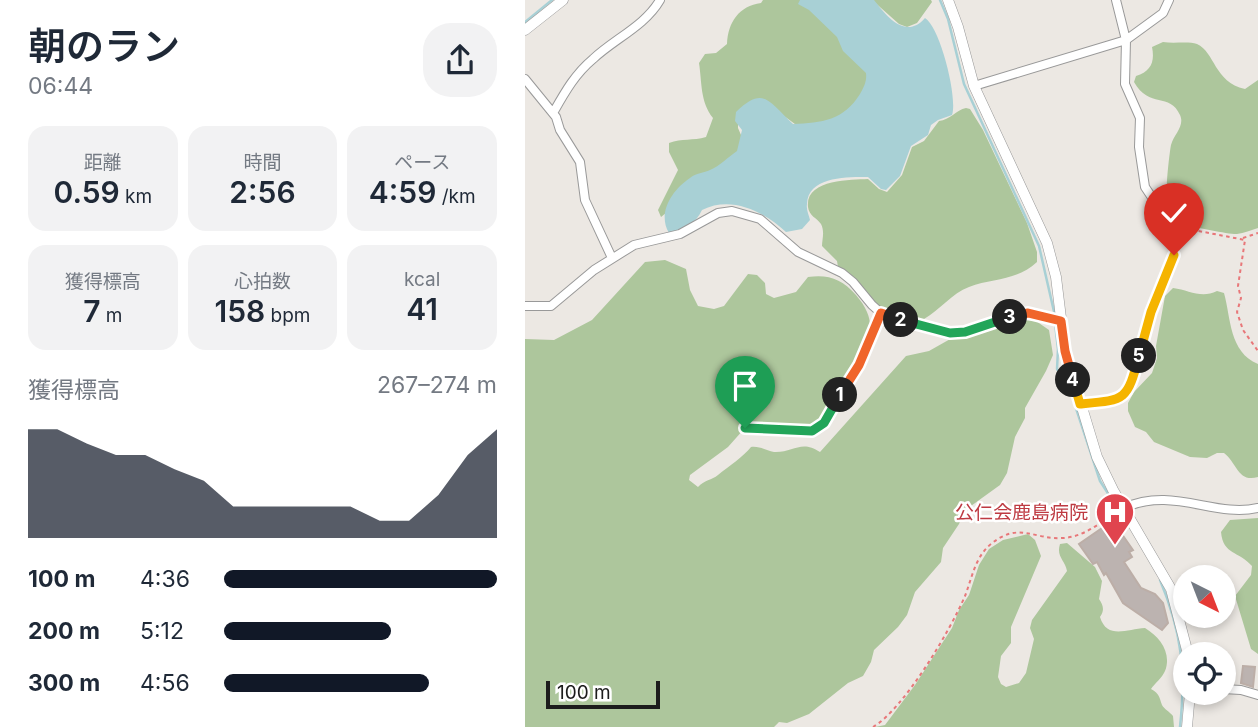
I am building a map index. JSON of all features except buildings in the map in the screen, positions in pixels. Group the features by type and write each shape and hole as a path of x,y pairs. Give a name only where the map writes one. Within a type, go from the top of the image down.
{"street":[{"path":"525,30 563,0"},
{"path":"553,113 575,76 641,22 660,0"},
{"path":"948,0 974,86 1047,243 1056,276 1057,320 1097,457 1120,510 1171,589 1185,642"},
{"path":"1080,404 1112,401 1122,397 1130,388 1151,312 1174,255 1170,226 1145,187 1139,147 1140,118 1125,84 1126,40 1116,0"},
{"path":"974,86 1126,40 1163,13 1169,0"},
{"path":"525,79 553,113 580,162 585,200 612,258"},
{"path":"525,306 551,306 594,270 634,245 680,234 718,212 741,212 760,219 798,252 842,273 881,313 950,333 965,332 1018,314 1028,313 1057,320"},
{"path":"1120,510 1156,500 1249,510 1258,508"},
{"path":"1236,690 1258,695"},
{"path":"1187,727 1189,705"}],"path":[{"path":"1170,226 1228,238 1243,238 1258,233"},
{"path":"1243,238 1245,245 1238,286 1241,298 1237,312 1243,330 1258,351"},
{"path":"742,432 748,427 805,432 818,428 829,415 859,365 881,313"},
{"path":"873,727 885,720 908,693 964,598 977,561 991,544 1009,533 1022,531 1056,538 1071,537 1087,531 1120,510"}],"green space":[{"path":"763,0 803,0 864,65 869,81 851,111 836,119 799,127 769,105 738,116 738,128 744,142 738,154 661,217 658,210 678,170 669,152 669,143 706,137 713,118 704,99 699,63 705,54 716,53 727,44 732,22 741,11"},
{"path":"872,0 932,2 917,23 907,27 899,24"},
{"path":"1163,42 1197,44 1208,53 1227,80 1245,89 1258,80 1258,228 1234,234 1192,226 1183,219 1173,202 1167,188 1168,174 1171,145 1181,123 1180,115 1171,104 1146,95 1134,82 1136,76 1151,65 1152,47"},
{"path":"966,108 970,109 983,130 1027,223 1037,252 1037,262 1021,273 963,290 924,319 916,320 886,312 878,307 854,277 838,267 837,261 822,246 822,227 811,215 809,198 821,186 851,180 868,179 887,192 902,175 912,147 924,141 939,121"},
{"path":"665,260 686,269 690,290 698,306 714,309 724,306 748,274 757,275 765,283 766,294 774,298 796,292 808,277 822,276 840,281 851,290 865,307 869,319 868,340 821,421 813,426 796,429 744,429 728,447 690,475 689,480 698,487 718,475 751,447 781,452 807,447 820,452 906,356 929,351 952,338 975,335 1024,320 1036,321 1049,330 1053,355 1025,408 1025,418 1015,437 1007,473 1000,485 964,511 943,548 941,562 915,592 907,615 898,627 874,650 863,676 848,683 809,714 787,723 779,722 774,727 525,727 525,339 554,340 592,320 645,262"},
{"path":"1173,288 1200,294 1217,291 1224,293 1236,343 1249,359 1258,364 1258,477 1242,475 1224,453 1207,458 1190,457 1154,442 1146,432 1135,427 1128,411 1128,403 1134,392 1152,373 1157,358 1156,346 1165,296"},
{"path":"1258,518 1258,654 1251,649 1236,599 1236,595 1251,575 1252,566 1228,549 1222,539 1221,532 1230,520"},
{"path":"1028,534 1035,540 1041,556 1011,627 1011,643 1001,656 998,677 1001,684 1006,687 1019,683 1026,673 1034,639 1030,628 1032,620 1067,571 1059,548 1060,544 1067,543 1095,567 1102,581 1099,599 1103,612 1100,617 1107,629 1118,632 1145,628 1163,646 1167,664 1162,676 1151,689 1158,694 1163,706 1173,716 1174,727 875,727 885,725 952,628 969,595 979,565 989,549 1003,540"}],"water":[{"path":"800,0 874,0 891,19 904,26 911,27 925,18 931,24 942,48 950,79 952,115 931,125 928,135 911,146 900,176 886,190 881,189 868,177 830,180 814,188 807,204 810,220 802,229 786,232 758,212 725,204 702,210 689,225 669,233 665,218 672,195 692,176 714,168 737,151 742,130 735,121 736,112 746,104 753,99 766,100 793,124 823,121 839,115 854,103 860,94 866,73 843,51 837,37 809,10 798,4"}],"waterway":[{"path":"525,22 552,0"},
{"path":"940,0 948,19 964,84 1039,246 1055,316"},
{"path":"1055,323 1057,369 1069,387 1100,481 1129,526"},
{"path":"1160,580 1173,617 1181,652 1183,688 1180,727"}],"place":[{"name":"公仁会鹿島病院","path":"1115,546"}],"route":[{"path":"745,428 805,432 824,423 866,352 881,313 950,333 965,332 1018,314 1028,313 1061,321 1065,351 1080,404 1112,401 1122,397 1130,388 1151,312 1174,255"}]}
